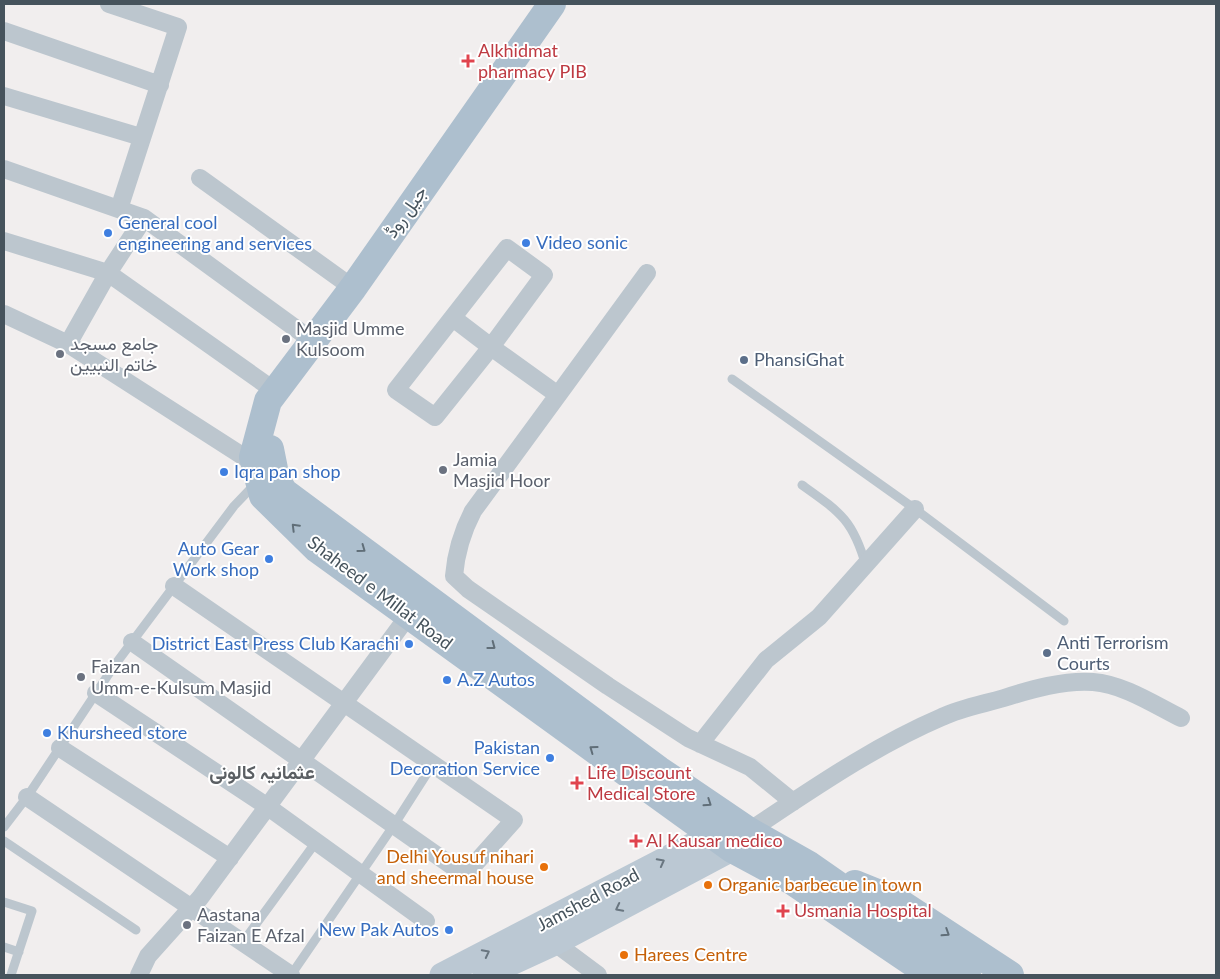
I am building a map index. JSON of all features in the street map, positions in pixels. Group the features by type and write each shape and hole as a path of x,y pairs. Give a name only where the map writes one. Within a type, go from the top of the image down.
{"main road":[{"name":"جیل روڈ","path":"263,420 268,401 353,288 552,4"},
{"path":"257,473 253,457 263,420"},
{"name":"Shaheed e Millat Road","path":"263,420 276,479 284,492 417,606"},
{"name":"Shaheed e Millat Road","path":"257,473 263,496 317,550 417,606 659,770 733,835 801,873"},
{"name":"Jamshed Road","path":"485,975 555,943 733,835"},
{"name":"Jamshed Road","path":"442,975 733,835"},
{"path":"801,873 797,903 902,975"},
{"path":"801,873 931,975"},
{"path":"801,873 967,975"},
{"path":"801,873 897,901 1010,975"}],"street":[{"path":"109,4 178,27 119,209"},
{"path":"4,31 160,85"},
{"path":"4,96 141,137"},
{"path":"4,169 144,218 314,341"},
{"path":"200,178 353,288"},
{"path":"68,344 108,273 144,218"},
{"path":"4,241 108,273 275,391"},
{"path":"507,248 544,275 491,347 435,417 396,390 507,248"},
{"path":"648,273 473,511 463,530 456,557 454,576 468,589 608,686 700,744 750,767 793,802"},
{"path":"4,314 68,344 257,473"},
{"path":"453,318 558,395"},
{"path":"700,744 766,660 819,617 915,509"},
{"path":"132,642 304,760 465,875 514,820 174,586"},
{"path":"139,975 148,956 192,907 230,858 417,606"},
{"path":"733,835 793,802 855,762 942,716 1024,692 1063,684 1094,682 1134,695 1181,718"},
{"path":"96,693 268,807 426,922"},
{"path":"60,748 230,858"},
{"path":"26,798 192,907 291,975"},
{"path":"555,943 598,975"}],"lane":[{"path":"732,379 915,509 1064,621"},
{"path":"4,827 26,798 132,642 257,473"},
{"path":"802,485 849,522 860,545 866,566"},
{"path":"291,975 394,825 433,764"},
{"path":"4,841 136,930"},
{"path":"243,942 316,842"},
{"path":"4,902 32,911 11,975"},
{"path":"4,947 19,952"}],"place":[{"name":"Alkhidmat pharmacy PIB","path":"468,61"},
{"name":"General cool engineering and services","path":"108,233"},
{"name":"Video sonic","path":"526,243"},
{"name":"Masjid Umme Kulsoom","path":"286,339"},
{"name":"جامع مسجد خاتم النبیین","path":"60,354"},
{"name":"PhansiGhat","path":"744,360"},
{"name":"Jamia Masjid Hoor","path":"443,470"},
{"name":"Iqra pan shop","path":"224,472"},
{"name":"Auto Gear Work shop","path":"269,559"},
{"name":"District East Press Club Karachi","path":"409,644"},
{"name":"Anti Terrorism Courts","path":"1047,653"},
{"name":"Faizan Umm-e-Kulsum Masjid","path":"81,677"},
{"name":"A.Z Autos","path":"447,680"},
{"name":"Khursheed store","path":"47,733"},
{"name":"Pakistan Decoration Service","path":"550,758"},
{"name":"Life Discount Medical Store","path":"577,783"},
{"name":"Al Kausar medico","path":"636,841"},
{"name":"Delhi Yousuf nihari and sheermal house","path":"544,867"},
{"name":"Organic barbecue in town","path":"708,885"},
{"name":"Usmania Hospital","path":"783,911"},
{"name":"Aastana Faizan E Afzal","path":"187,925"},
{"name":"New Pak Autos","path":"449,930"},
{"name":"Harees Centre","path":"624,955"}],"district":[{"name":"عثمانیہ کالونی","path":"262,772"}]}
